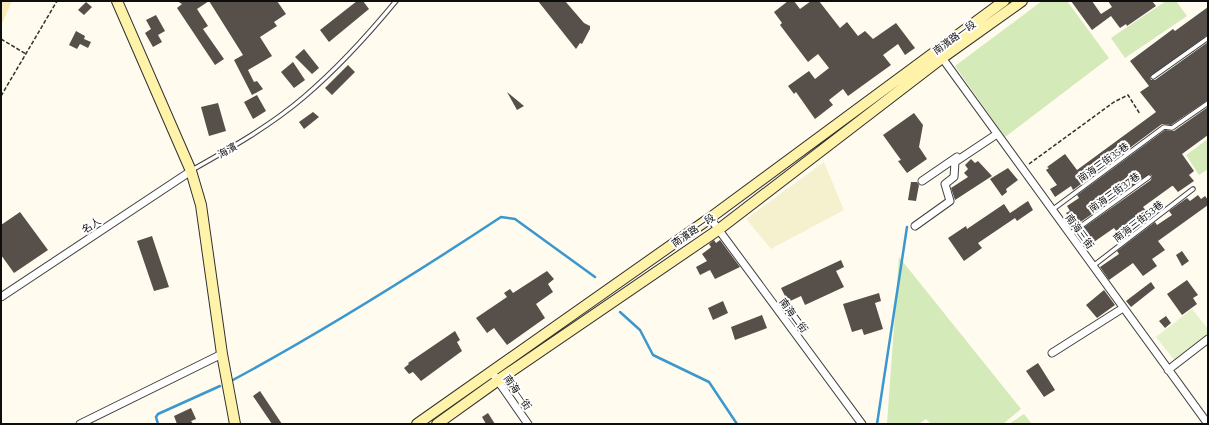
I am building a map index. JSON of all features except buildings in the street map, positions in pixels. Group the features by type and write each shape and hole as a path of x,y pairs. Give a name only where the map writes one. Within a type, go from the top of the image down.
{"main road":[{"path":"117,1 191,171 201,205 222,354 235,424"},
{"name":"南濱路一段","path":"437,424 497,380 718,230 1004,1"},
{"name":"南濱路一段","path":"417,424 710,218 939,54 1022,1"}],"street":[{"name":"南海三街","path":"939,54 1208,424"},
{"path":"922,181 996,133"},
{"path":"915,226 950,201 945,184 954,177 955,162 996,133"},
{"name":"名人","path":"1,297 191,171"},
{"name":"南海二街","path":"710,218 862,424"},
{"path":"1052,353 1123,308"},
{"path":"1168,370 1208,339"},
{"path":"80,424 222,354"},
{"name":"南海一街","path":"491,371 528,424"}],"lane":[{"name":"海濱","path":"191,171 241,143 303,98 341,62 396,1"},
{"path":"1153,77 1208,38"},
{"name":"南海三街35巷","path":"1052,210 1164,127 1172,128 1208,103"},
{"name":"南海三街37巷","path":"1070,234 1149,177"},
{"name":"南海三街53巷","path":"1093,266 1193,189"}],"path":[{"path":"1,96 57,1"},
{"path":"1,39 26,54"},
{"path":"1023,169 1114,102 1128,95 1140,114"}],"shaded area":[{"path":"824,162 844,210 771,249 746,219"}],"green space":[{"path":"1042,1 1067,1 1109,58 1005,137 955,66"},
{"path":"1166,1 1176,1 1187,16 1125,58 1111,38"},
{"path":"1208,139 1208,169 1199,175 1186,155"},
{"path":"899,257 1021,409 1003,424 931,424 926,419 919,424 887,424"},
{"path":"1192,309 1208,329 1208,336 1175,361 1156,337"},
{"path":"1024,414 1032,424 1009,424"}],"sand":[{"path":"1,1 12,1 1,26"}],"waterway":[{"path":"231,381 368,302 501,217 515,219 595,277"},
{"path":"877,424 907,227"},
{"path":"620,312 640,330 653,355 709,382 737,424"},
{"path":"158,424 156,417 158,414 220,386"}]}
